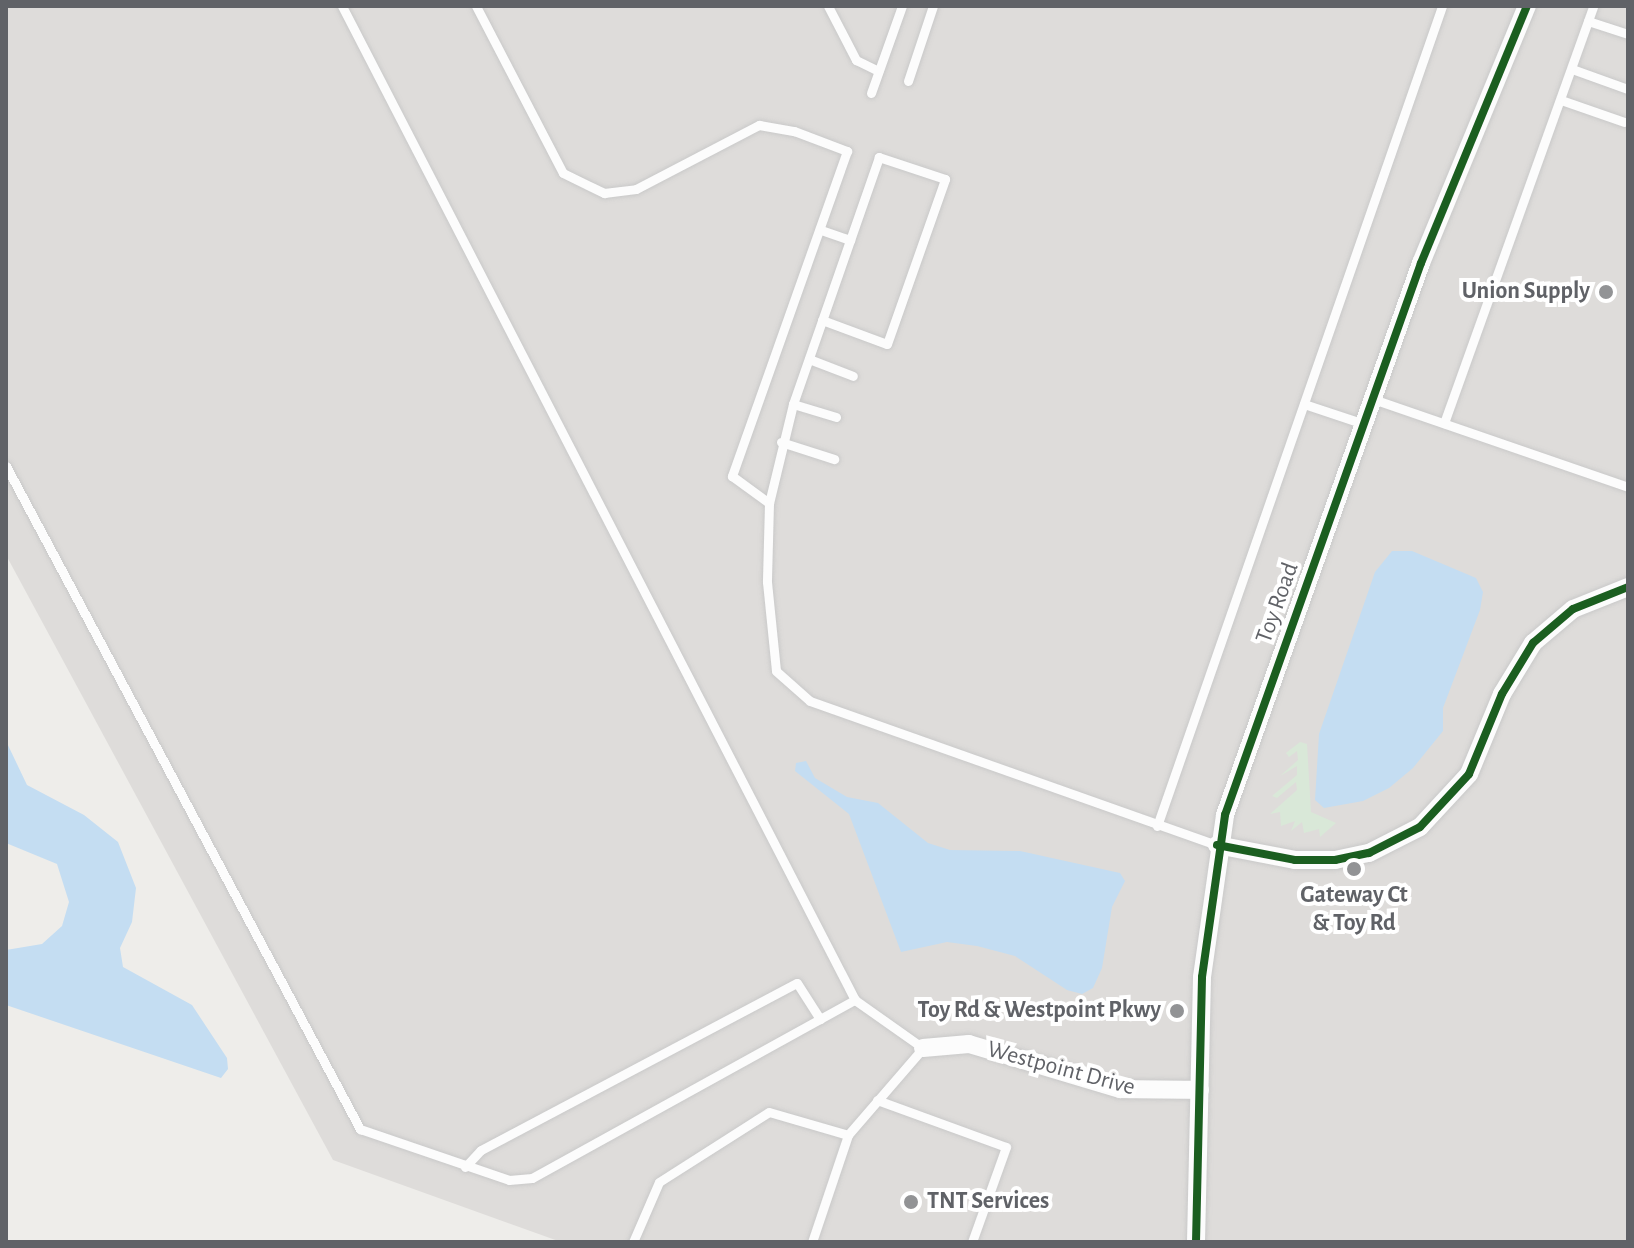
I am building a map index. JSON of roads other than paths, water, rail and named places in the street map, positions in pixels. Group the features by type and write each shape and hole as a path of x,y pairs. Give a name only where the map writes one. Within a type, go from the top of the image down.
{"street":[{"name":"Toy Road","path":"1196,1242 1202,977 1217,845 1442,208 1490,106 1527,6"},
{"path":"1217,845 1286,859 1335,860 1369,853 1420,827 1469,774 1502,694 1533,643 1573,609 1628,587"},
{"name":"Westpoint Drive","path":"923,1048 969,1044 1120,1089 1200,1090"}],"lane":[{"path":"342,6 855,1000 923,1048 848,1135 812,1242"},
{"path":"476,6 563,173 604,193 621,193 743,131 776,126 847,151 732,476 769,503"},
{"path":"828,6 856,60 879,71"},
{"path":"871,93 902,6"},
{"path":"908,81 933,6"},
{"path":"1157,826 1442,6"},
{"path":"1444,423 1593,6"},
{"path":"1588,21 1628,34"},
{"path":"1572,69 1628,89"},
{"path":"1561,100 1624,122"},
{"path":"822,320 887,344 945,179 879,157 822,320 809,359 793,404 781,442 769,503 772,657 791,689 822,706 1217,845"},
{"path":"821,230 850,240"},
{"path":"809,359 853,376"},
{"path":"1373,399 1628,487"},
{"path":"793,404 836,417"},
{"path":"1304,404 1364,424"},
{"path":"781,442 834,459"},
{"path":"6,466 360,1129 509,1180 532,1178 855,1000"},
{"path":"465,1167 481,1150 797,983 820,1019"},
{"path":"877,1100 1006,1147 972,1242"},
{"path":"633,1242 659,1182 769,1112 848,1135"}],"water":[{"path":"1392,551 1412,551 1476,578 1483,592 1480,610 1443,708 1443,731 1413,768 1389,788 1363,801 1324,808 1315,800 1319,734 1375,572"},
{"path":"6,741 27,785 84,815 118,842 136,888 132,922 120,948 123,967 192,1005 227,1058 228,1069 221,1078 6,1005 6,950 42,944 62,926 69,902 57,864 6,843"},
{"path":"806,761 815,778 847,797 878,803 928,843 950,850 1020,851 1120,873 1125,881 1112,907 1102,968 1093,988 1082,994 1067,990 1015,956 977,946 947,942 901,952 849,814 795,771 796,763"}],"place":[{"name":"Union Supply","path":"1606,292"},
{"name":"Gateway Ct & Toy Rd","path":"1354,869"},
{"name":"Toy Rd & Westpoint Pkwy","path":"1177,1011"},
{"name":"TNT Services","path":"911,1202"}]}
